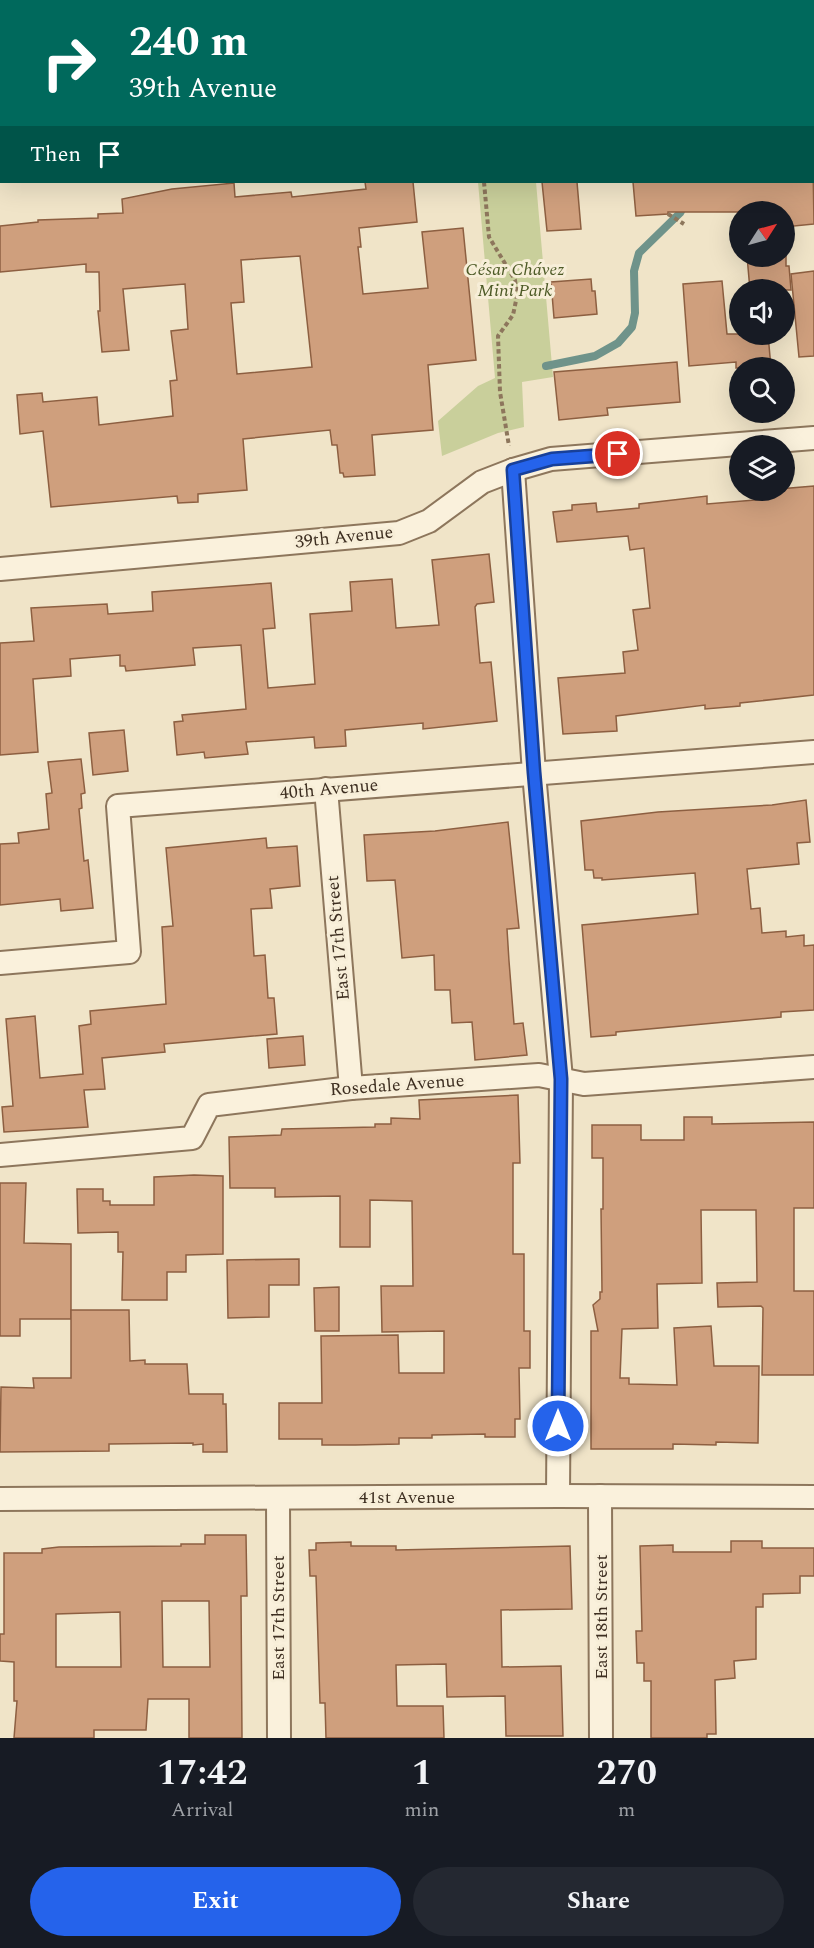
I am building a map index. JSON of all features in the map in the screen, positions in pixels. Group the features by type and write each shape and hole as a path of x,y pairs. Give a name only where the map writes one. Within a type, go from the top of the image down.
{"street":[{"name":"39th Avenue","path":"0,569 399,532 429,521 482,483 513,470 552,459 814,438"},
{"path":"513,470 534,772 561,1079 558,1496"},
{"name":"40th Avenue","path":"0,963 129,952 118,806 814,752"},
{"name":"East 17th Street","path":"326,789 351,1088"},
{"name":"Rosedale Avenue","path":"0,1155 192,1138 209,1105 351,1088 539,1075 584,1084 814,1067"},
{"name":"East 18th Street","path":"600,1496 601,1738"},
{"name":"41st Avenue","path":"0,1499 814,1497"},
{"name":"East 17th Street","path":"278,1498 279,1738"}],"path":[{"path":"484,183 489,237 515,280 517,296 513,315 498,336 500,392 513,470"},
{"path":"668,214 684,224"}],"green space":[{"name":"César Chávez Mini Park","path":"478,183 536,183 553,377 522,382 524,427 498,433 442,456 438,421 478,386 495,378"}],"building":[{"path":"234,183 235,197 291,192 292,197 366,189 365,183 413,183 417,222 359,228 361,247 358,247 363,294 428,288 422,232 463,228 476,360 428,365 433,430 372,435 375,475 344,477 343,473 340,473 337,445 332,445 330,430 243,439 247,490 198,494 198,502 178,503 177,496 51,507 43,431 20,434 17,395 42,393 43,402 97,397 99,425 173,416 170,381 177,380 171,331 188,329 185,284 123,289 129,350 102,352 98,311 100,311 99,272 86,272 86,264 0,272 0,226 38,222 38,220 98,218 98,214 123,213 122,199 172,189","holes":["300,256 312,367 237,374 231,303 244,302 241,260"]},
{"path":"542,183 577,183 581,229 547,231"},
{"path":"633,183 813,183 814,224 795,226 795,201 729,201 729,212 668,212 668,214 636,216"},
{"path":"748,267 789,267 790,279 749,279"},
{"path":"814,271 814,356 799,357 795,316 795,279 791,279 791,274"},
{"path":"591,279 592,291 595,291 597,314 554,318 551,282"},
{"path":"722,281 729,345 769,345 770,357 729,357 729,363 689,366 683,284"},
{"path":"677,362 680,402 607,408 608,415 559,420 554,372"},
{"path":"814,486 814,695 740,703 740,706 705,709 705,705 616,716 617,731 563,734 558,678 625,673 623,652 638,650 633,610 650,608 644,548 630,550 628,536 557,542 553,512 572,510 572,505 596,503 597,512 639,508 639,504 707,496 707,504 795,501 795,488"},
{"path":"489,554 494,602 477,604 475,607 480,663 491,662 497,721 423,729 423,723 345,730 346,746 315,748 314,737 246,742 248,754 205,758 204,752 177,755 174,722 183,721 182,715 246,709 241,645 193,648 195,665 126,671 125,666 120,666 120,655 70,659 71,676 33,679 38,752 0,755 0,643 34,641 31,608 107,604 108,614 153,611 152,592 271,583 275,628 263,629 268,688 315,684 310,614 352,611 350,582 392,579 396,628 439,625 432,560"},
{"path":"124,730 128,771 93,775 89,733"},
{"path":"81,759 85,793 81,794 82,808 79,809 84,861 88,860 93,908 61,911 60,899 0,905 0,844 19,843 18,833 49,829 46,794 52,793 48,762"},
{"path":"806,800 810,842 797,843 799,864 747,869 751,909 760,908 762,933 786,931 786,937 804,935 804,946 814,945 814,1010 781,1012 781,1017 616,1032 616,1035 591,1037 582,925 698,914 695,873 602,880 602,878 594,878 593,870 585,870 581,821 658,812 772,805"},
{"path":"508,822 519,928 507,929 514,1024 523,1023 527,1055 475,1060 472,1022 452,1023 450,990 435,990 434,955 402,958 395,880 367,881 364,835 435,831"},
{"path":"266,838 267,848 297,846 300,886 270,889 272,908 251,909 254,956 265,955 268,998 274,998 277,1034 164,1044 165,1052 102,1058 105,1089 84,1090 88,1127 4,1132 2,1107 13,1106 6,1019 35,1016 40,1078 83,1074 79,1026 91,1024 90,1011 166,1004 162,927 173,926 166,848"},
{"path":"303,1036 305,1065 269,1068 267,1039"},
{"path":"518,1095 520,1163 513,1163 513,1254 524,1254 524,1331 530,1331 530,1368 519,1368 520,1419 515,1419 515,1437 485,1437 485,1434 432,1435 432,1438 399,1438 399,1444 355,1445 322,1445 322,1439 279,1439 279,1403 322,1403 321,1336 398,1335 399,1373 444,1373 444,1331 382,1332 381,1286 413,1286 412,1201 370,1200 370,1247 340,1247 340,1196 275,1197 275,1188 230,1188 229,1137 281,1135 282,1129 375,1127 375,1124 391,1124 391,1118 420,1119 419,1100"},
{"path":"684,1117 712,1117 712,1124 814,1122 814,1208 794,1208 794,1291 814,1291 814,1375 762,1375 763,1308 761,1306 718,1307 717,1283 757,1282 756,1210 701,1210 702,1283 657,1284 658,1328 622,1329 620,1378 629,1378 629,1384 677,1385 674,1328 711,1326 714,1366 759,1366 758,1443 673,1444 673,1449 591,1449 591,1331 598,1331 593,1305 600,1299 600,1292 602,1292 601,1209 603,1209 603,1158 592,1158 592,1125 641,1125 641,1140 684,1140"},
{"path":"223,1176 223,1254 186,1255 186,1272 167,1272 167,1300 122,1300 123,1252 118,1252 118,1232 78,1233 77,1189 103,1189 103,1201 110,1201 110,1205 154,1205 154,1177"},
{"path":"0,1183 26,1183 24,1243 71,1244 71,1319 20,1319 20,1336 0,1336"},
{"path":"299,1259 299,1285 269,1285 269,1317 228,1318 227,1260"},
{"path":"339,1287 339,1331 315,1331 314,1288"},
{"path":"71,1310 129,1310 130,1361 145,1360 145,1364 187,1364 189,1394 223,1394 223,1404 226,1404 227,1452 203,1452 203,1444 193,1445 193,1443 109,1444 109,1451 0,1452 1,1387 34,1388 33,1378 71,1378"},
{"path":"205,1535 246,1535 247,1596 241,1596 242,1738 189,1738 189,1699 148,1699 146,1730 94,1730 94,1738 14,1738 17,1701 14,1701 14,1662 0,1661 0,1634 4,1634 4,1553 42,1553 42,1549 59,1547 205,1544","holes":["162,1601 209,1601 210,1667 163,1667","120,1612 121,1667 56,1667 56,1614"]},
{"path":"731,1541 762,1541 762,1548 814,1548 814,1576 800,1576 800,1593 763,1594 763,1607 756,1607 756,1659 734,1661 735,1678 715,1680 716,1734 707,1734 707,1738 651,1738 651,1681 644,1681 644,1663 637,1663 636,1631 642,1631 640,1546 673,1545 673,1552 731,1552"},
{"path":"351,1542 351,1546 396,1546 396,1550 570,1546 572,1609 501,1610 502,1667 561,1666 563,1736 506,1736 505,1696 447,1697 446,1664 396,1665 397,1706 443,1706 444,1738 326,1738 325,1703 320,1703 316,1576 310,1576 309,1550 316,1550 316,1543"}],"waterway":[{"path":"546,366 595,356 618,343 632,327 635,313 634,271 639,253 680,213 684,206"}],"route":[{"path":"558,1426 561,1079 534,772 513,470 552,459 618,454"}]}
